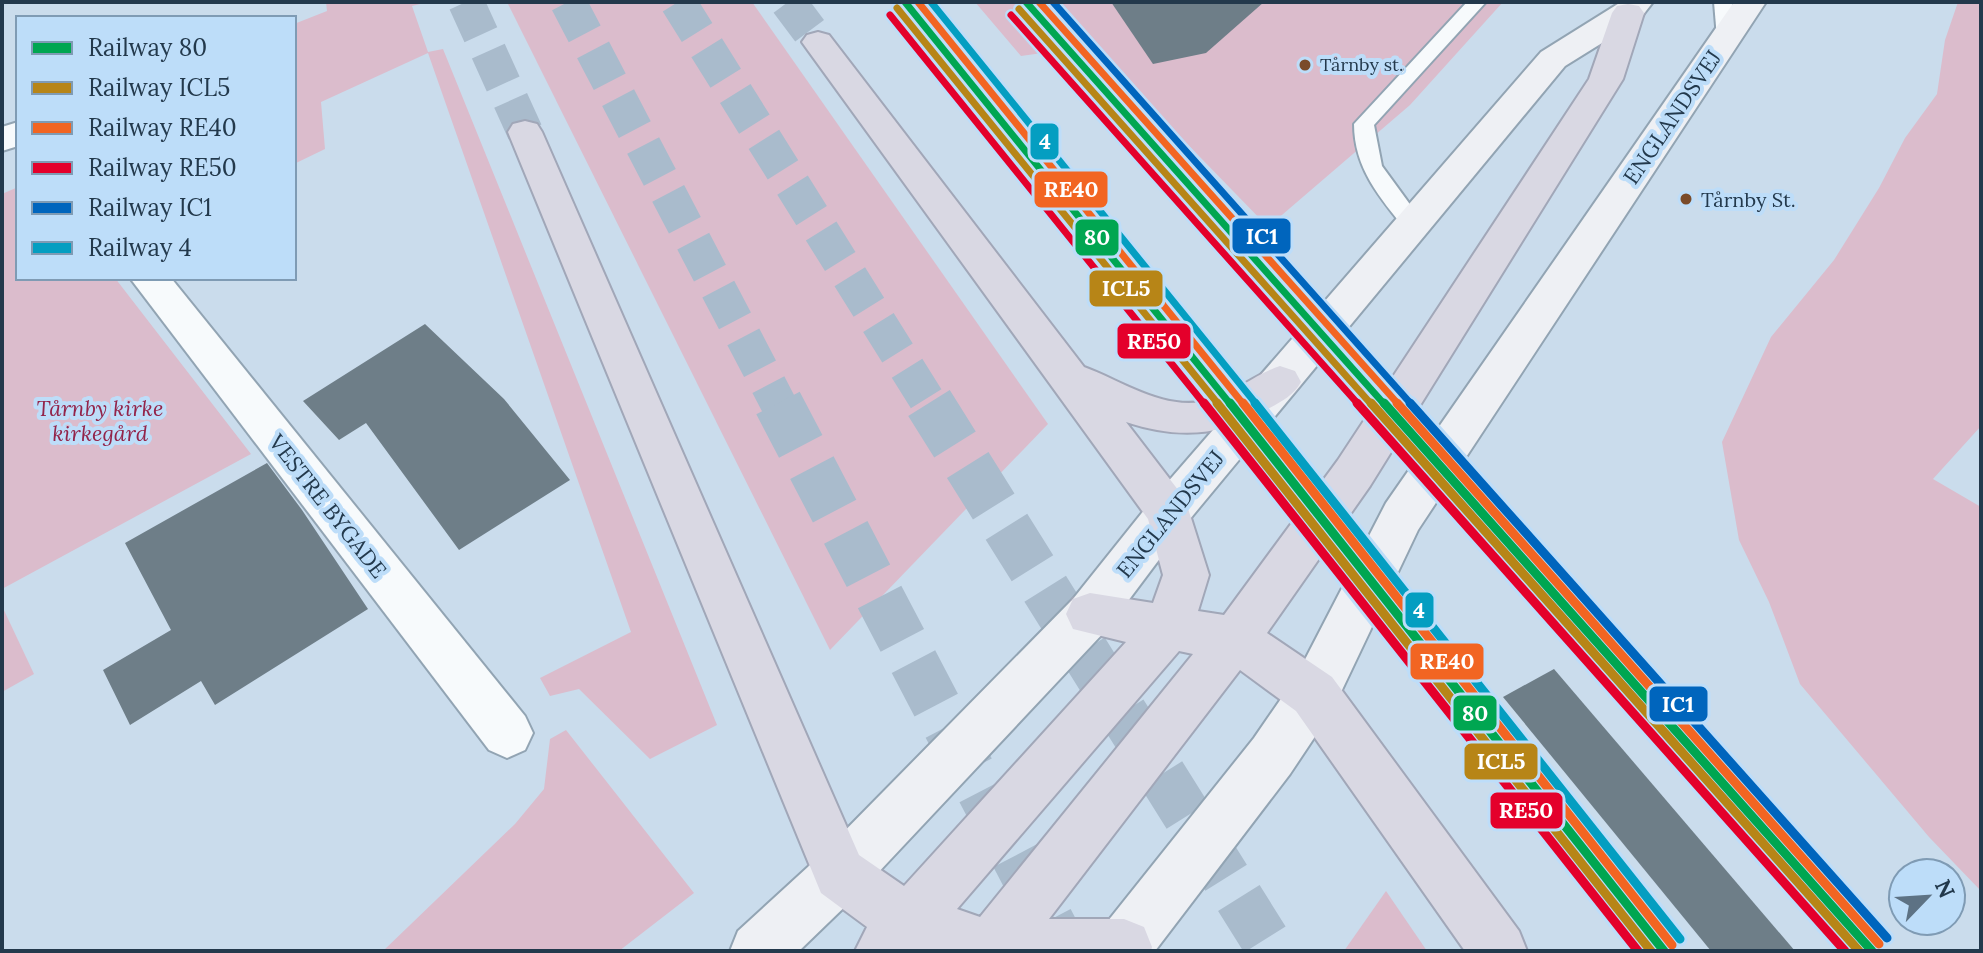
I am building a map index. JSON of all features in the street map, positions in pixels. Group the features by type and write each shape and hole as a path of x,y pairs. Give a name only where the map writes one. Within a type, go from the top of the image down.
{"highway":[{"path":"989,950 1235,639 1354,473 1606,79 1632,8"},
{"path":"818,42 1169,512 1186,575 1169,627 895,937"},
{"path":"525,132 840,874 895,937 989,950 1122,949"},
{"path":"1068,376 1113,402 1172,416 1212,416 1280,382"},
{"path":"1090,614 1235,639 1314,694 1499,951"}],"street":[{"name":"ENGLANDSVEJ","path":"1122,949 1272,756 1314,694 1402,517 1724,20 1750,2"},
{"name":"ENGLANDSVEJ","path":"758,951 840,874 1090,614 1169,512 1553,59 1632,8"},
{"name":"VESTRE BYGADE","path":"151,280 507,733"}],"lane":[{"path":"1414,225 1379,182 1368,161 1363,144 1364,124 1477,2"}],"green space":[{"path":"326,2 428,2 412,6 428,52 443,49 717,725 650,759 579,689 550,696 540,678 631,632 428,53 321,102 325,149 296,163 296,23 327,11"},
{"path":"507,2 752,2 1048,424 830,650"},
{"path":"975,2 1503,2 1410,105 1268,227 1092,46 1021,56"},
{"path":"1958,2 1981,2 1981,426 1933,479 1981,507 1981,891 1967,876 1967,857 1948,857 1800,684 1769,602 1739,540 1722,442 1771,337 1834,260 1879,188 1905,138 1937,94 1945,40"},
{"name":"Tårnby kirke kirkegård","path":"16,188 16,280 117,280 251,454 2,589 2,194"},
{"path":"2,606 34,674 2,692"},
{"path":"566,730 694,893 619,951 383,951 515,824 544,789 550,739"},
{"path":"1386,891 1427,951 1344,951"}],"building":[{"path":"1111,2 1264,2 1206,53 1153,64"},
{"path":"425,324 504,399 570,480 459,550 366,423 339,440 303,401"},
{"path":"267,463 368,609 215,705 201,681 130,725 103,670 171,630 125,543"},
{"path":"1554,669 1795,951 1711,951 1503,697"}],"tunnel":[{"path":"466,2 525,132"},
{"path":"568,2 779,405"},
{"path":"678,2 930,405"},
{"path":"788,2 818,42"},
{"path":"778,403 1065,951"},
{"path":"929,403 1272,951"}],"rail line":[{"name":"80","path":"905,2 1144,295 1664,951"},
{"name":"RE40","path":"918,2 1152,289 1672,945"},
{"name":"4","path":"931,2 1160,283 1680,939"},
{"name":"80","path":"1026,2 1872,951"},
{"name":"RE40","path":"1039,2 1879,944"},
{"name":"IC1","path":"1053,2 1887,938"},
{"name":"ICL5","path":"897,8 1136,301 1651,951"},
{"name":"ICL5","path":"1019,9 1859,951"},
{"name":"RE50","path":"890,15 1128,308 1638,951"},
{"name":"RE50","path":"1011,15 1845,951"}],"place":[{"name":"Tårnby st.","path":"1305,65"},
{"name":"Tårnby St.","path":"1686,199"}]}
